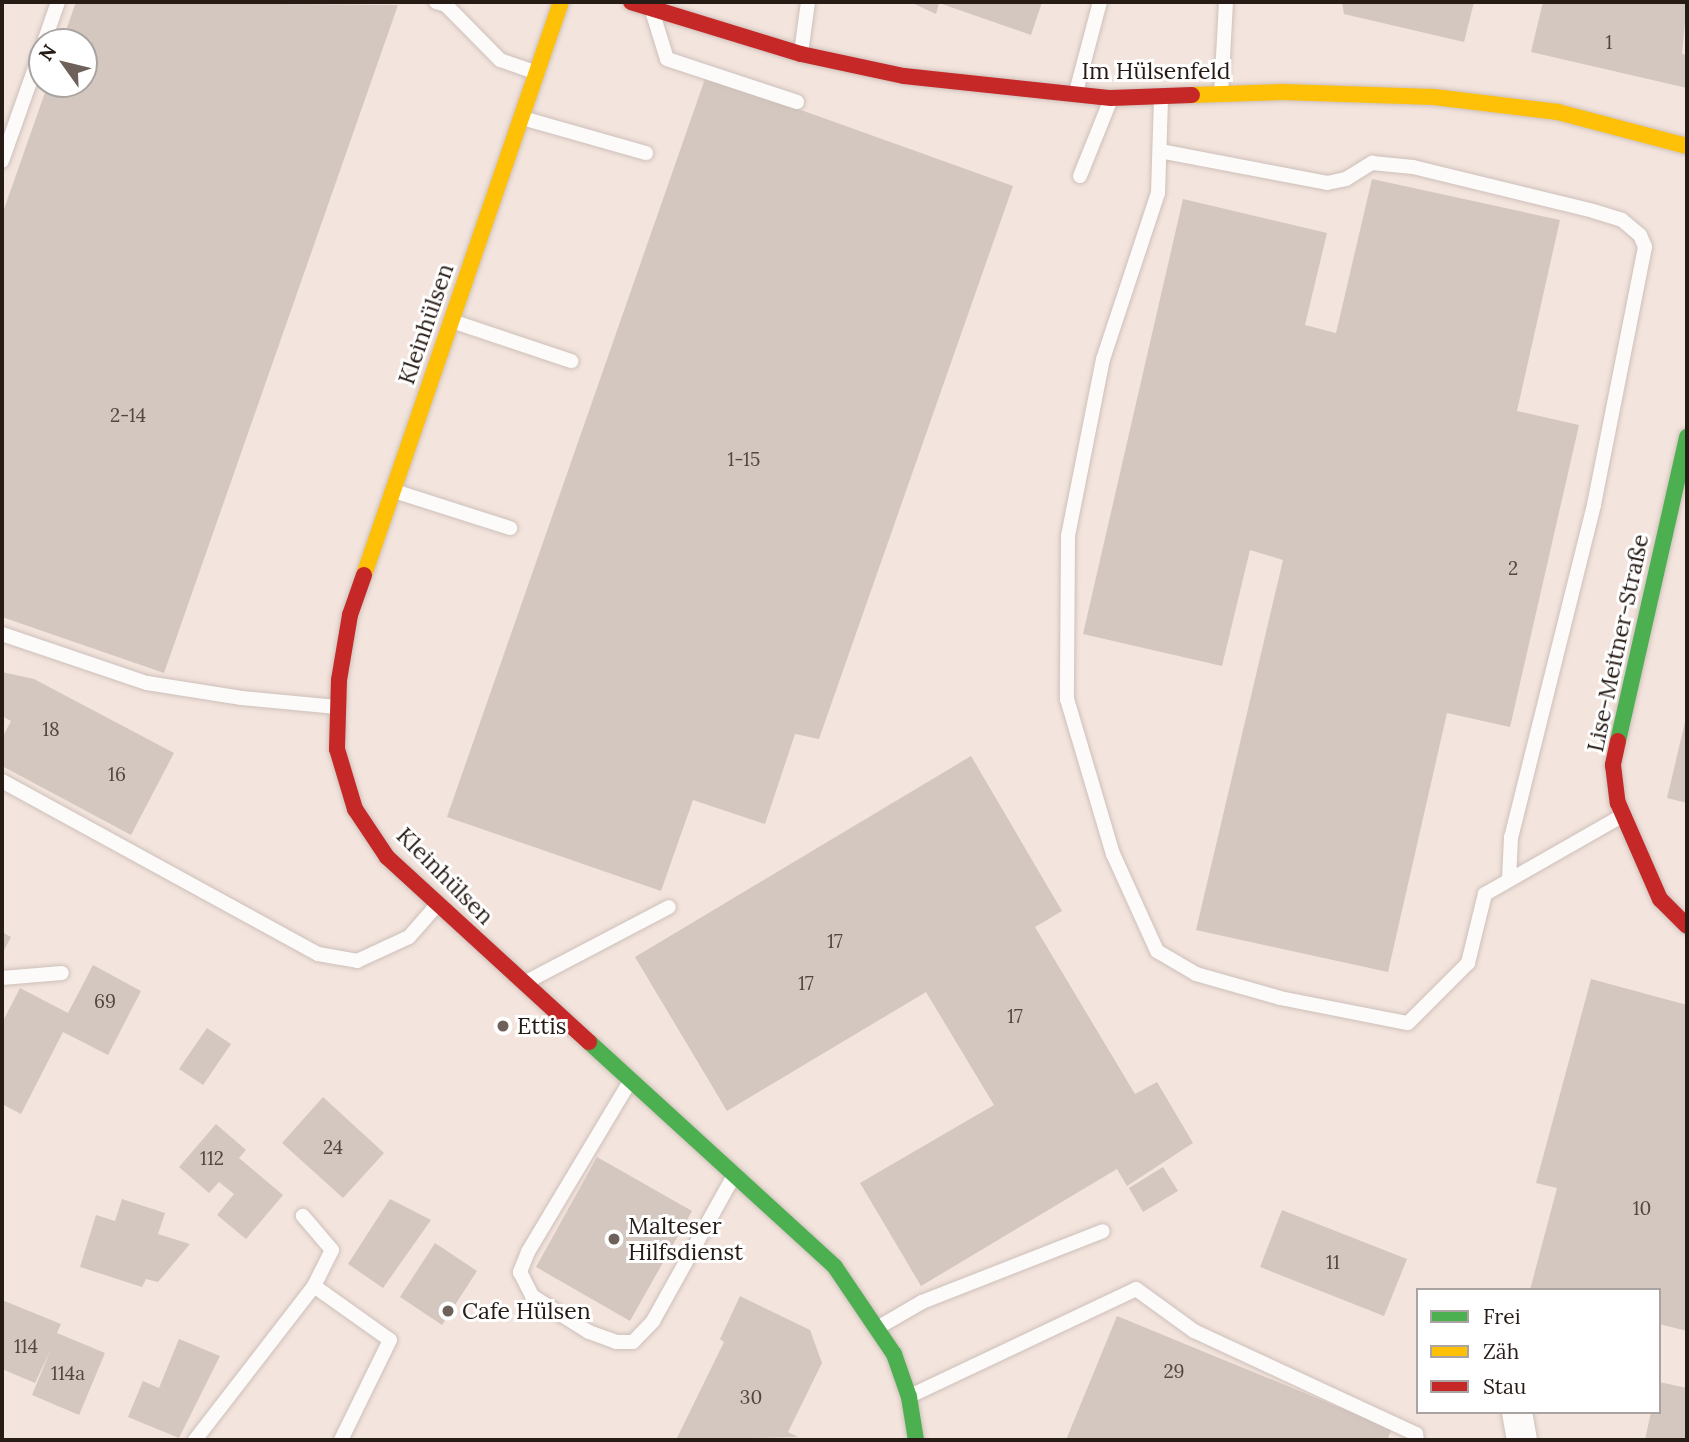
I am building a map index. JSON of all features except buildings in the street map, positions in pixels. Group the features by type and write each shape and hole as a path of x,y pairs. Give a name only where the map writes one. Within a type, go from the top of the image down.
{"street":[{"name":"Kleinhülsen","path":"561,2 350,615 337,749 355,809 387,858 736,1173 835,1267 879,1327 909,1397 916,1440"},
{"name":"Im Hülsenfeld","path":"631,2 801,54 904,76 1111,98 1221,95 1434,97 1558,112 1687,146"},
{"name":"Lise-Meitner-Straße","path":"1687,437 1613,765 1623,815 1661,899 1687,926"},
{"path":"1517,1414 1522,1440"}],"lane":[{"path":"49,28 58,2"},
{"path":"436,2 469,26 500,60 537,72"},
{"path":"801,54 808,2"},
{"path":"1075,94 1100,2"},
{"path":"1221,95 1226,2"},
{"path":"652,8 667,59 797,102"},
{"path":"2,161 28,88"},
{"path":"1161,97 1158,194 1103,359 1068,536 1067,686 1067,699 1113,854 1157,951 1196,974 1280,998 1408,1023 1468,963 1485,894 1623,815"},
{"path":"1080,176 1111,98"},
{"path":"521,117 646,153"},
{"path":"1160,151 1327,183 1346,178 1372,163 1413,167 1593,211 1622,220 1640,235 1645,247 1594,505 1511,837 1509,880"},
{"path":"451,321 571,360"},
{"path":"393,490 510,528"},
{"path":"2,634 147,683 242,698 339,707"},
{"path":"2,781 318,954 357,961 409,937 437,905"},
{"path":"525,983 669,906"},
{"path":"2,978 62,973"},
{"path":"631,1079 528,1252 520,1272 533,1296 589,1332 616,1342 633,1342 653,1321 736,1173"},
{"path":"195,1440 314,1286 332,1250 303,1216"},
{"path":"879,1327 922,1302 1103,1231"},
{"path":"314,1286 390,1340 341,1440"},
{"path":"909,1397 1136,1289 1194,1331 1416,1434 1417,1440"}],"traffic: fast":[{"path":"1618,741 1687,437"},
{"path":"589,1042 835,1267 894,1354 909,1397 916,1440"}],"traffic: slow":[{"path":"364,575 561,2"},
{"path":"1192,95 1283,92 1434,97 1558,112 1687,146"}],"traffic: jam":[{"path":"631,2 801,54 904,76 1111,98 1192,95"},
{"path":"364,575 350,615 339,680 337,749 355,809 387,857 589,1042"},
{"path":"1618,741 1613,765 1618,803 1660,899 1687,926"}],"place":[{"name":"Ettis","path":"503,1026"},
{"name":"Malteser Hilfsdienst","path":"614,1239"},
{"name":"Cafe Hülsen","path":"448,1311"}]}
